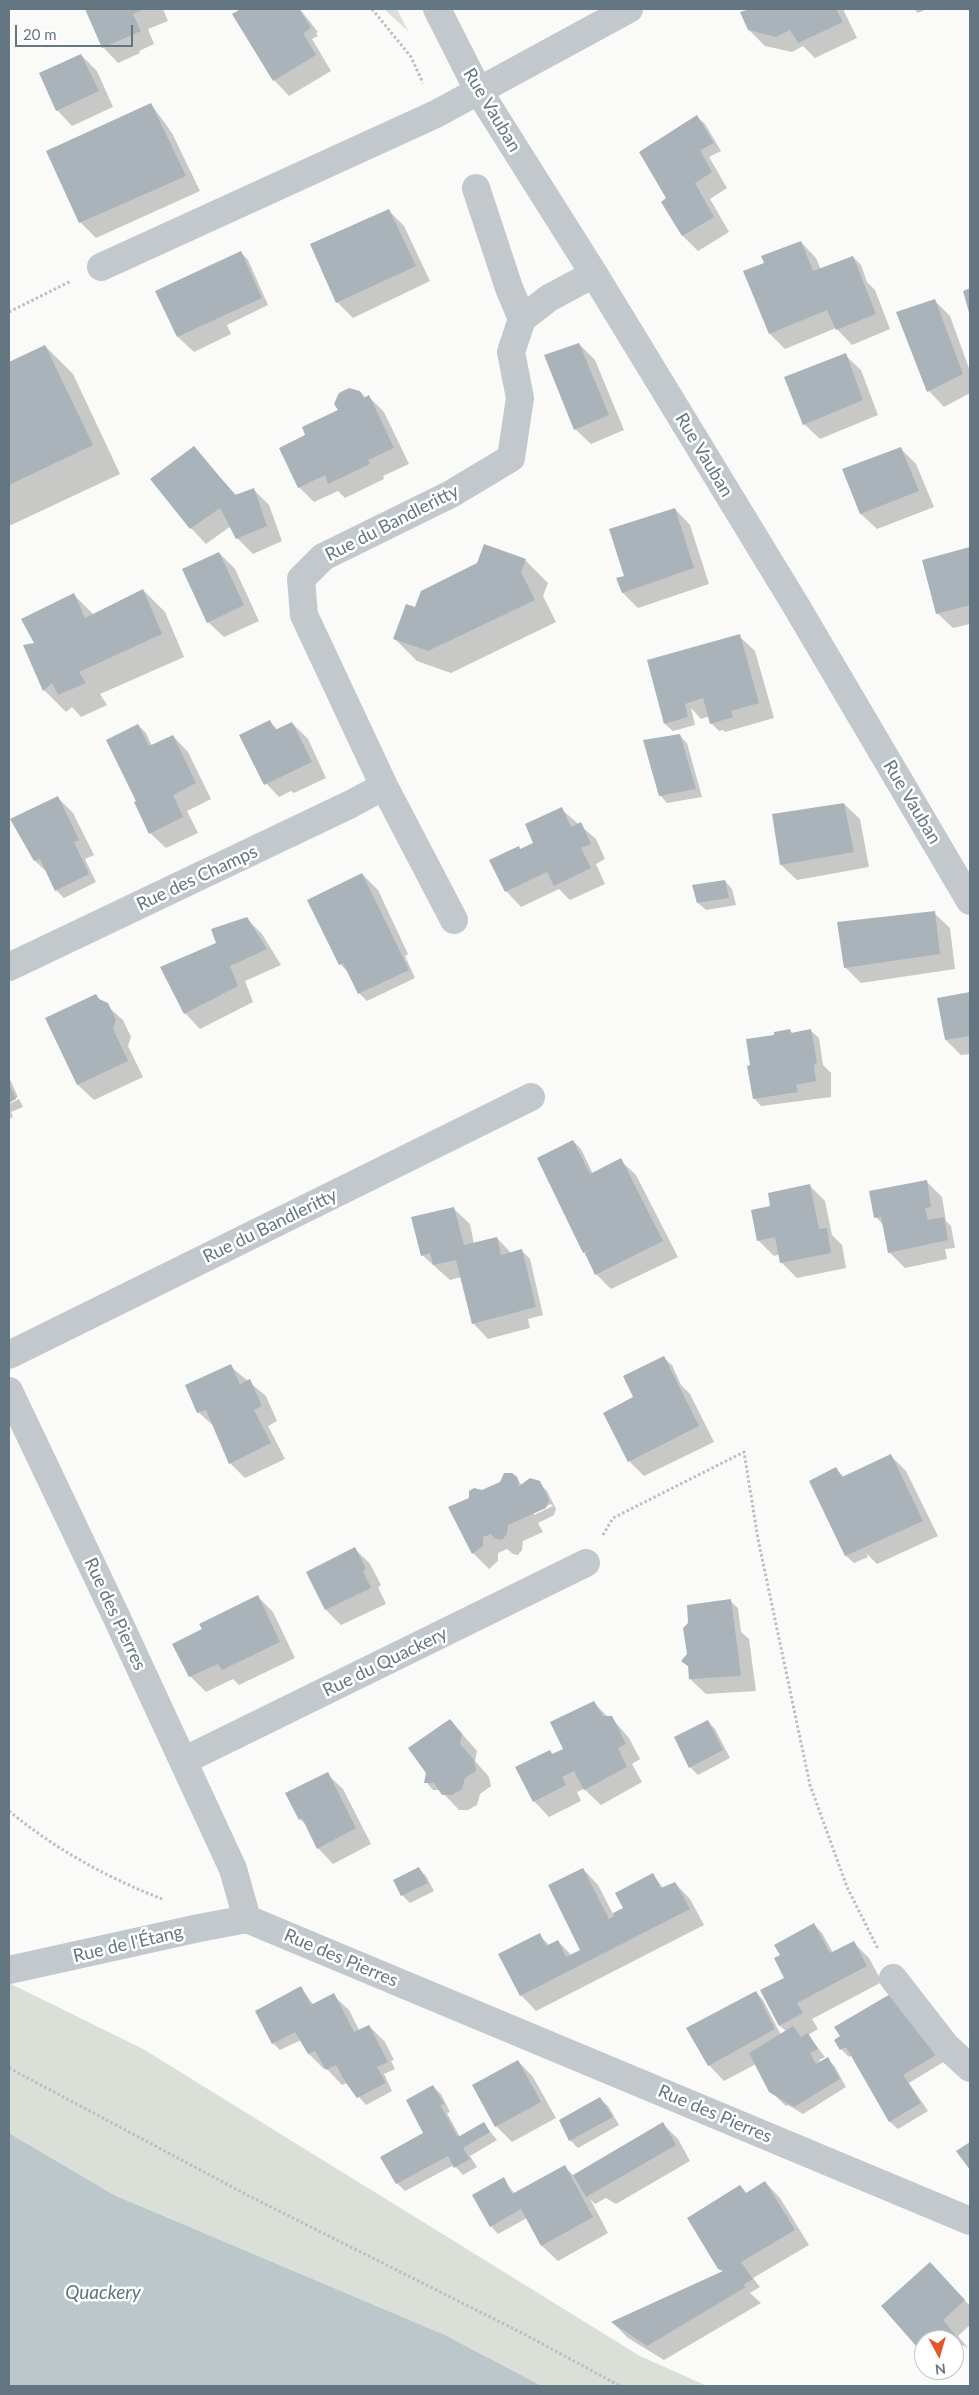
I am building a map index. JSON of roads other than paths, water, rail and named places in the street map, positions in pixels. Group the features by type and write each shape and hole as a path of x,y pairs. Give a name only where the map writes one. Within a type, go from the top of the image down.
{"street":[{"name":"Rue Vauban","path":"437,9 478,90 594,274 795,604 970,901"},
{"path":"101,267 436,114 629,9"},
{"path":"476,188 509,288 522,319 549,298 594,274"},
{"name":"Rue du Bandleritty","path":"454,920 384,786 304,615 301,578 322,557 451,494 511,458 520,398 511,352 522,319"},
{"name":"Rue des Champs","path":"9,968 351,804 384,786"},
{"name":"Rue du Bandleritty","path":"9,1355 531,1097"},
{"name":"Rue des Pierres","path":"9,1391 233,1869 247,1919 970,2220"},
{"name":"Rue du Quackery","path":"183,1761 586,1563"},
{"name":"Rue de l'Étang","path":"9,1970 247,1919"},
{"path":"894,1978 946,2046 970,2068"}],"water":[{"name":"Quackery","path":"9,2133 114,2195 445,2335 542,2386 9,2386"}]}
